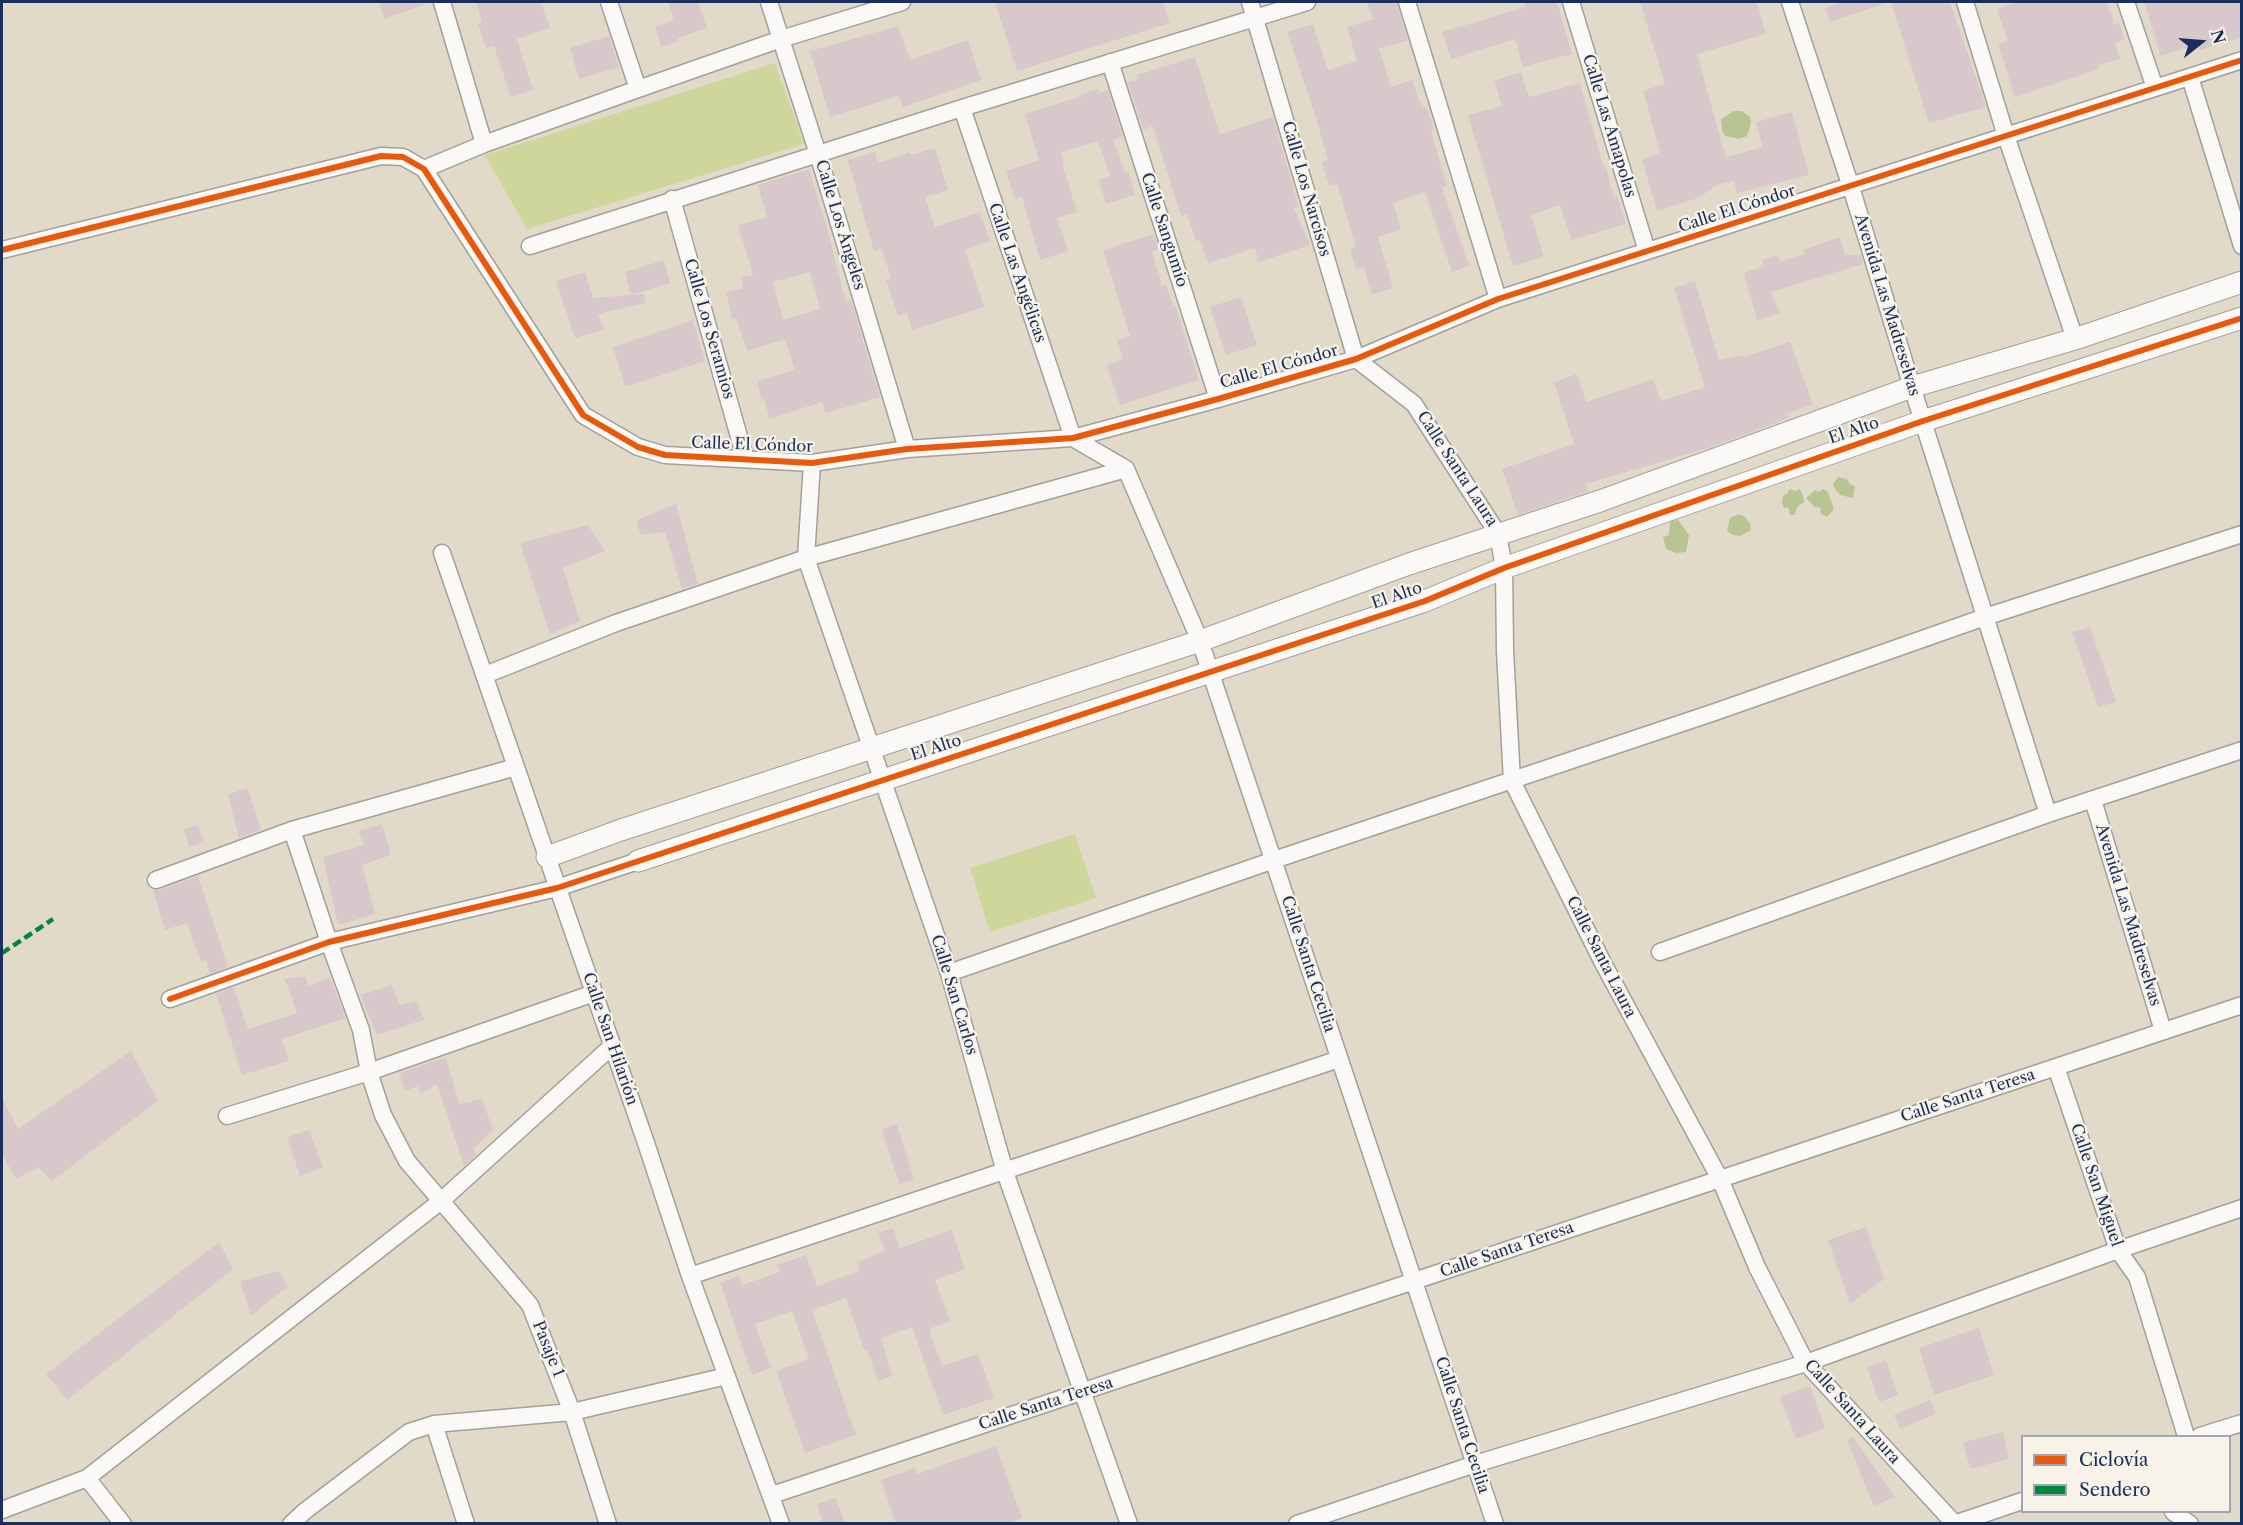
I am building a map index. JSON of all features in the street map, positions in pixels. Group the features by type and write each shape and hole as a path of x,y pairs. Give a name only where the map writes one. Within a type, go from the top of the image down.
{"street":[{"path":"442,2 484,144"},
{"path":"609,2 638,89"},
{"name":"Calle Los Ángeles","path":"769,2 818,154 907,449"},
{"path":"2,250 381,156 403,157 424,169 484,144 781,39 902,2"},
{"name":"Calle Los Narcisos","path":"1250,2 1356,359"},
{"path":"530,246 962,108 1308,2"},
{"path":"1407,2 1498,299"},
{"name":"Calle Las Amapolas","path":"1571,2 1647,251"},
{"name":"Avenida Las Madreselvas","path":"1790,2 1851,187 2048,814"},
{"path":"1965,2 2006,136 2075,339"},
{"path":"2126,2 2155,88"},
{"name":"Calle El Cóndor","path":"424,169 583,415 638,447 665,455 812,463 907,449 1073,438 1218,399 1356,359 1498,299 2241,60"},
{"name":"Calle Sangumio","path":"1110,62 1218,399"},
{"path":"2190,77 2241,246"},
{"name":"Calle Las Angélicas","path":"962,108 1073,438"},
{"name":"Calle Los Seramios","path":"672,200 745,458"},
{"name":"El Alto","path":"547,857 621,830 1200,641 1498,534 1600,501 1912,387 2075,339 2241,282"},
{"name":"El Alto","path":"170,999 329,942 557,888 1425,601 1504,568 1923,421 2241,318"},
{"name":"Calle Santa Laura","path":"1356,359 1414,404 1498,534 1504,568 1505,651 1512,781 1603,963 1719,1179 1757,1267 1806,1363 1954,1523"},
{"path":"1073,438 1126,469"},
{"name":"Calle San Carlos","path":"812,463 806,558 949,973 1005,1172 1129,1524"},
{"path":"485,675 616,623 806,558 1126,469"},
{"name":"Calle Santa Cecilia","path":"1126,469 1200,641 1495,1524"},
{"path":"949,973 1985,617 2241,534"},
{"name":"Calle San Hilarión","path":"442,554 690,1276 781,1524"},
{"path":"1660,952 2048,814 2241,750"},
{"path":"156,880 292,830 516,767"},
{"name":"Avenida Las Madreselvas","path":"2093,800 2163,1031"},
{"name":"Pasaje 1","path":"292,830 361,1030 369,1072 383,1115 407,1161 530,1305 572,1412 608,1524"},
{"path":"227,1116 369,1072 594,993"},
{"name":"Calle Santa Teresa","path":"772,1495 2241,1005"},
{"path":"2,1510 87,1478 441,1201 612,1046"},
{"path":"690,1276 1339,1059"},
{"name":"Calle San Miguel","path":"2056,1067 2118,1250 2138,1277 2185,1435"},
{"path":"1297,1524 1475,1464 1806,1363 2241,1208"},
{"path":"291,1524 307,1517 409,1432 434,1424 572,1412 727,1376"},
{"path":"2206,1435 2241,1423"},
{"path":"434,1424 466,1524"},
{"path":"87,1478 123,1524"},
{"path":"1954,1523 2021,1501"},
{"path":"2174,1513 2190,1524"}],"green space":[{"path":"775,63 804,144 527,229 485,155"},
{"path":"1734,111 1742,111 1750,117 1751,123 1747,136 1739,139 1725,136 1722,130 1721,119"},
{"path":"1838,477 1847,479 1855,486 1853,498 1840,495 1835,489 1833,484"},
{"path":"1789,489 1796,491 1800,489 1803,495 1804,502 1797,507 1795,515 1790,515 1788,507 1784,508 1782,503 1783,496 1788,493"},
{"path":"1823,489 1828,492 1834,509 1827,517 1820,513 1821,508 1815,507 1806,498 1815,490 1819,492"},
{"path":"1739,514 1750,523 1751,530 1740,536 1727,531 1730,518"},
{"path":"1678,520 1689,535 1686,552 1676,553 1666,549 1663,537 1669,535 1670,521"},
{"path":"1075,834 1096,898 990,932 970,868"}],"building":[{"path":"379,2 426,2 426,4 384,19"},
{"path":"476,2 541,2 550,28 517,39 533,90 511,97 494,46 486,48 478,24 482,22"},
{"path":"668,2 698,2 707,28 677,38 678,42 661,47 655,26 674,20"},
{"path":"995,2 1163,2 1170,23 1017,71"},
{"path":"1367,2 1397,2 1408,41 1379,48 1391,87 1412,80 1422,108 1426,107 1434,129 1431,130 1447,186 1442,187 1469,266 1452,272 1425,192 1393,203 1401,229 1378,237 1393,288 1372,295 1364,267 1356,269 1350,249 1356,247 1337,184 1329,186 1322,162 1328,160 1287,32 1313,24 1328,70 1357,61 1347,27 1373,19"},
{"path":"1524,2 1557,2 1572,54 1523,67 1515,39 1451,59 1442,32 1526,7"},
{"path":"1640,2 1757,2 1766,34 1697,54 1726,157 1763,147 1756,122 1792,112 1809,175 1737,193 1734,181 1717,185 1698,198 1657,211 1642,160 1660,152 1643,90 1665,84"},
{"path":"1843,2 1883,2 1883,4 1830,22 1825,8"},
{"path":"1891,2 1950,2 1986,107 1929,123"},
{"path":"2010,2 2107,2 2115,24 2119,22 2124,40 2115,43 2120,59 2098,65 2099,69 2015,97 1998,44 2008,41 1997,9 2011,4"},
{"path":"2144,2 2241,2 2241,38 2200,50 2198,44 2161,56"},
{"path":"898,26 910,60 968,40 981,80 903,107 899,96 830,117 810,51"},
{"path":"609,36 619,67 579,79 570,48"},
{"path":"1195,57 1220,134 1273,117 1299,207 1294,208 1310,245 1259,262 1255,248 1208,263 1200,240 1196,242 1187,214 1181,216 1153,126 1143,130 1128,82 1138,79 1137,75"},
{"path":"1521,72 1529,97 1580,83 1603,166 1605,165 1614,197 1617,196 1626,224 1571,240 1560,205 1531,215 1544,257 1513,266 1468,115 1502,106 1494,81"},
{"path":"1098,89 1099,93 1108,90 1123,136 1113,140 1125,172 1128,171 1135,195 1106,204 1099,180 1110,176 1098,141 1061,152 1064,163 1062,163 1077,212 1057,218 1068,251 1040,260 1022,197 1015,199 1006,171 1039,160 1025,114"},
{"path":"935,148 948,190 925,197 935,227 980,212 990,241 965,250 984,307 912,330 907,313 898,316 886,280 891,278 882,249 874,251 848,160 875,152 878,163 910,152 911,155"},
{"path":"809,169 846,302 851,300 880,397 826,413 822,402 769,419 765,400 762,401 757,381 795,370 785,339 747,351 736,318 732,319 726,292 743,288 741,277 753,275 738,225 767,217 758,185","holes":["810,272 820,309 783,320 773,282"]},
{"path":"1154,234 1159,249 1152,251 1162,286 1166,284 1173,306 1175,305 1199,380 1120,405 1107,365 1123,359 1117,340 1130,336 1103,250"},
{"path":"1840,237 1845,255 1861,255 1863,264 1771,292 1780,313 1757,320 1744,273 1764,266 1762,260 1776,255 1780,262 1804,254 1803,250"},
{"path":"664,260 670,283 631,295 625,272"},
{"path":"585,272 593,298 644,294 645,303 598,314 604,330 575,338 556,281"},
{"path":"1695,281 1719,360 1742,355 1743,357 1790,342 1813,404 1787,414 1789,418 1708,448 1586,484 1589,491 1518,515 1502,469 1574,444 1554,382 1577,374 1586,402 1653,379 1661,401 1705,387 1674,288"},
{"path":"1241,297 1257,345 1226,355 1210,307"},
{"path":"693,320 705,361 625,387 613,347"},
{"path":"676,504 698,584 682,589 665,532 640,535 637,520"},
{"path":"588,525 605,551 563,568 580,621 550,634 520,543"},
{"path":"2090,627 2116,702 2098,707 2072,632"},
{"path":"248,788 261,830 239,838 228,794"},
{"path":"382,824 391,855 362,865 375,914 338,925 323,857 364,845 358,831"},
{"path":"197,825 204,842 189,847 184,829"},
{"path":"198,876 228,967 210,974 206,960 201,962 187,923 165,930 153,890 160,890"},
{"path":"305,976 308,986 330,978 346,1018 282,1039 289,1061 242,1075 216,994 234,987 248,1029 297,1013 285,979"},
{"path":"392,985 399,1005 417,1001 424,1020 377,1035 360,995"},
{"path":"131,1051 158,1101 52,1181 38,1167 16,1179 2,1154 2,1097 18,1129"},
{"path":"446,1057 459,1104 482,1099 493,1130 474,1148 476,1155 464,1166 437,1084 420,1094 418,1086 405,1091 399,1073"},
{"path":"897,1124 914,1180 899,1184 882,1129"},
{"path":"309,1130 323,1167 300,1176 287,1137"},
{"path":"1866,1227 1884,1279 1850,1304 1828,1240"},
{"path":"893,1228 900,1248 952,1230 965,1269 935,1280 950,1321 929,1329 942,1366 978,1354 994,1398 943,1415 912,1327 881,1338 892,1376 878,1381 867,1349 864,1350 846,1298 812,1310 856,1435 805,1453 776,1371 809,1359 792,1311 755,1324 771,1368 752,1375 720,1283 739,1276 742,1285 780,1272 777,1265 806,1255 817,1286 860,1271 857,1262 885,1251 878,1233"},
{"path":"219,1242 233,1269 67,1400 46,1374"},
{"path":"279,1271 288,1286 251,1316 240,1281"},
{"path":"1979,1328 1994,1375 1934,1395 1919,1348"},
{"path":"1886,1360 1898,1395 1879,1402 1867,1367"},
{"path":"1810,1386 1825,1428 1796,1439 1780,1397"},
{"path":"1930,1400 1936,1414 1900,1429 1894,1415"},
{"path":"2003,1432 2009,1459 1970,1469 1963,1442"},
{"path":"1853,1437 1895,1497 1874,1506 1847,1440"},
{"path":"996,1446 1022,1518 1007,1524 896,1524 881,1480 915,1468 917,1474"},
{"path":"836,1498 845,1524 823,1524 817,1504"}],"marked path":[{"path":"2,953 53,919"}],"cycle path":[{"path":"2,250 381,156 403,157 424,169 583,415 638,447 665,455 812,463 907,449 1073,438 1218,399 1356,359 1498,299 2242,60"},
{"path":"170,999 329,942 557,888 1425,601 1504,568 1923,421 2242,318"}]}
